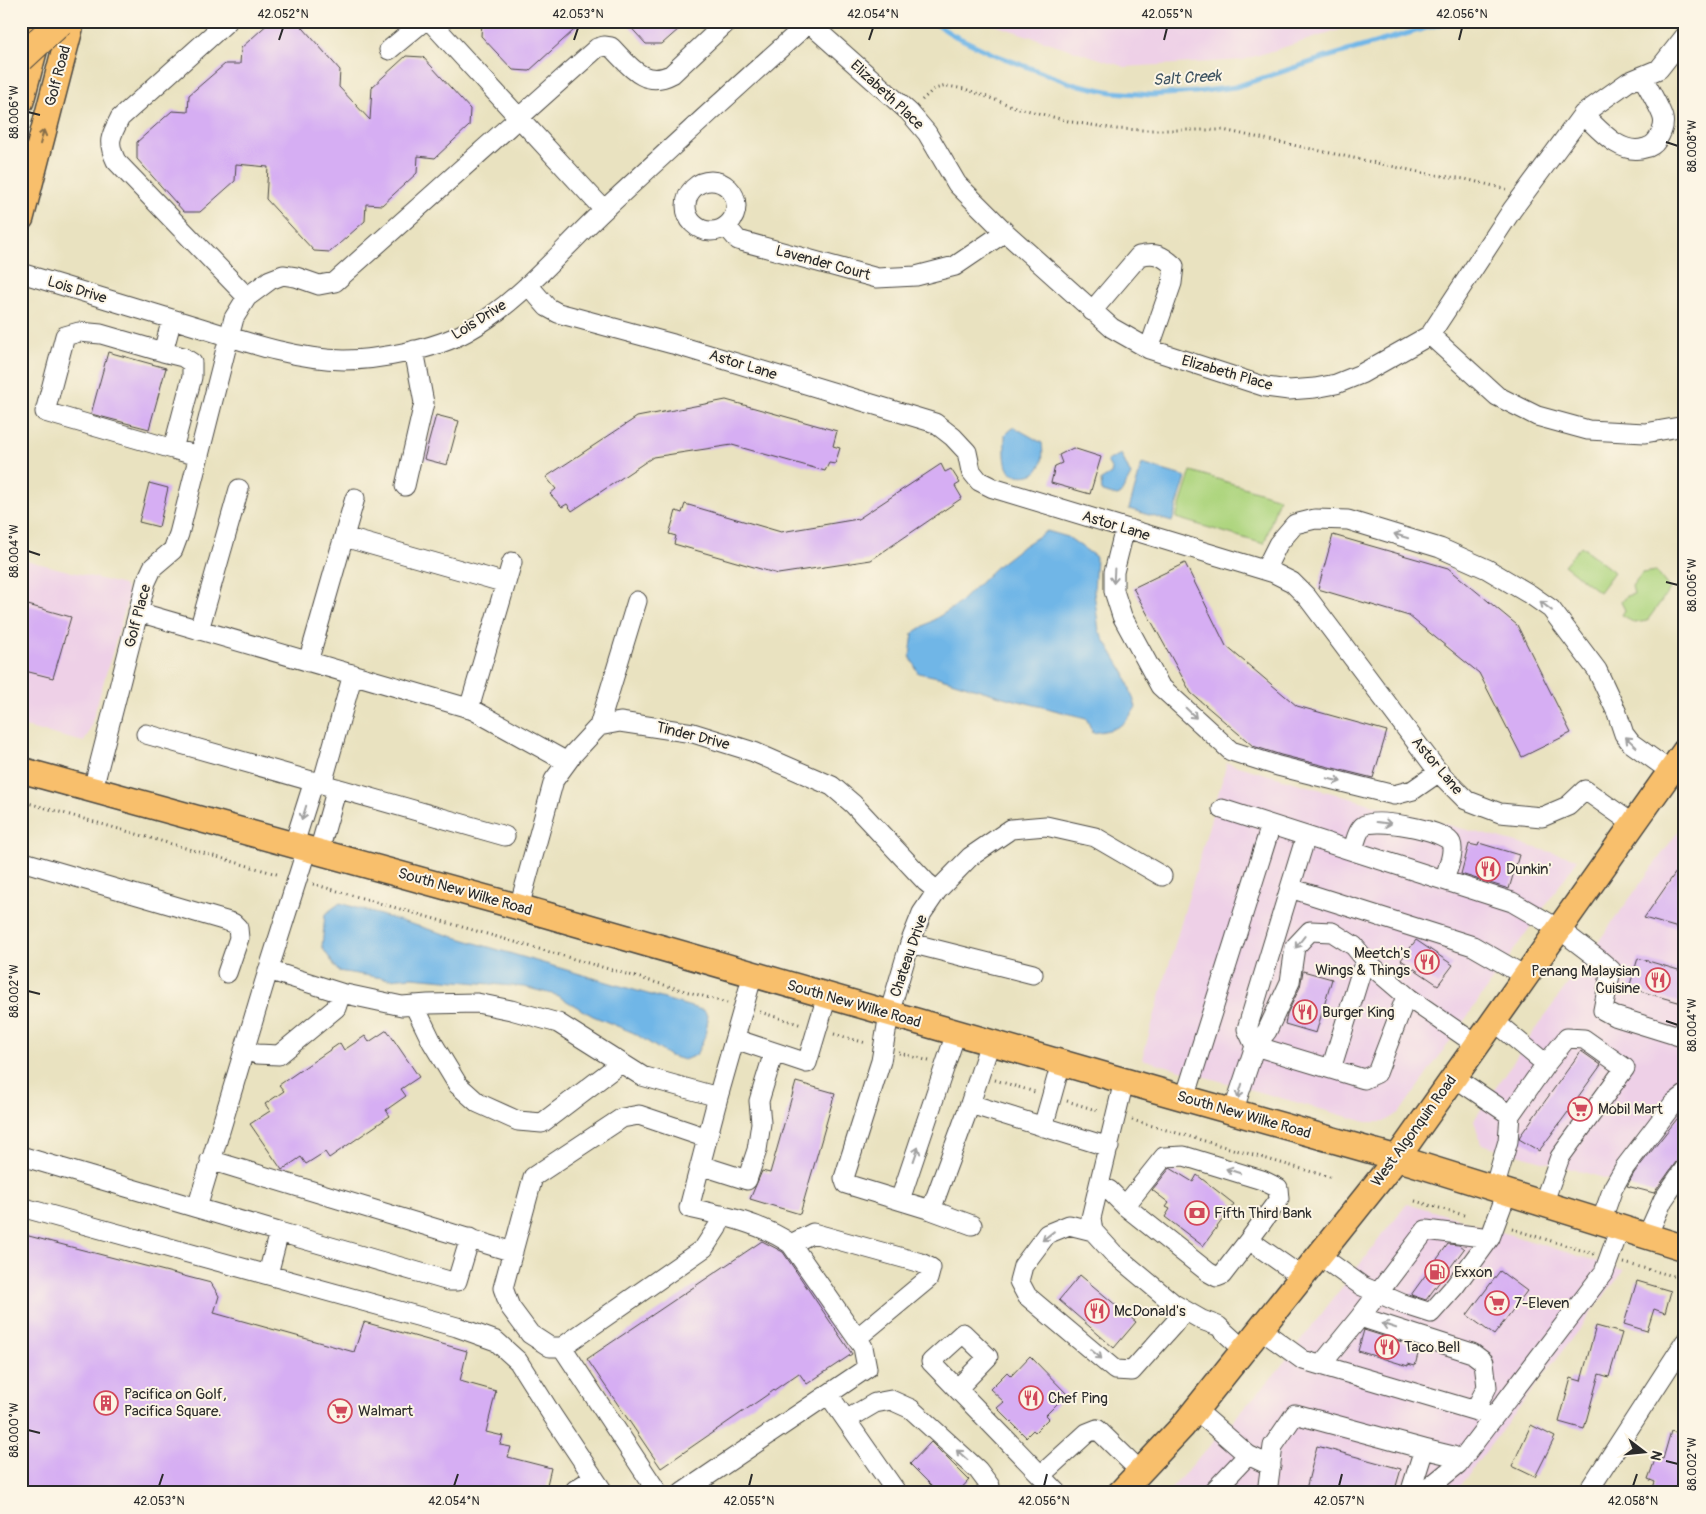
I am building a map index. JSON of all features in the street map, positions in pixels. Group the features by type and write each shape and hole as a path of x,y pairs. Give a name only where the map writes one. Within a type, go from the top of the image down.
{"highway":[{"path":"21,58 61,21"}],"main road":[{"name":"Golf Road","path":"21,101 42,21"},
{"name":"Golf Road","path":"21,218 72,21"},
{"name":"West Algonquin Road","path":"1120,1493 1196,1410 1397,1158 1685,751"},
{"name":"South New Wilke Road","path":"21,770 519,906 990,1043 1397,1158 1685,1248"}],"street":[{"path":"228,21 120,118 111,135 110,148 116,161 247,297 270,280 283,275 296,277 319,285 335,282 596,48 611,46 640,75 652,79 663,79 672,74 728,21"},
{"path":"389,50 424,21"},
{"path":"430,21 604,210"},
{"name":"Elizabeth Place","path":"804,24 909,112 927,133 957,184 1005,232 1112,328 1149,349 1266,387 1289,390 1336,384 1361,374 1430,335 1524,194 1583,114 1628,82 1659,68 1685,36"},
{"name":"Lois Drive","path":"21,273 229,337 280,351 317,358 346,360 374,357 414,350 441,342 464,333 492,316 528,285 604,210 804,24"},
{"path":"1583,114 1620,146 1643,149 1655,144 1662,131 1663,118 1642,76"},
{"name":"Lavender Court","path":"726,226 738,240 877,278 916,276 955,266 1005,232"},
{"path":"1092,310 1140,256 1158,254 1165,258 1174,266 1172,283 1149,349"},
{"name":"Astor Lane","path":"528,285 547,307 558,313 673,344 935,424 953,437 967,452 971,471 979,481 1005,492 1266,570 1292,582 1307,597 1438,772 1466,800 1500,813 1542,817 1568,806 1585,790 1633,824"},
{"name":"Golf Place","path":"93,789 146,582 153,567 173,550 179,534 234,318 247,297"},
{"path":"163,352 172,319"},
{"path":"173,449 192,377 192,363 183,357 101,334 79,332 65,336 45,412 173,449 199,456"},
{"path":"1430,335 1497,396 1537,416 1588,430 1645,433 1685,426"},
{"path":"405,486 424,403 414,350"},
{"path":"199,630 239,489"},
{"path":"308,662 355,498"},
{"path":"1266,570 1278,544 1295,524 1315,519 1348,520 1440,548 1487,569 1551,609 1596,670 1617,713 1624,734 1630,743 1670,771"},
{"path":"1125,528 1114,572 1114,591 1122,616 1160,686 1231,752 1278,766 1394,795 1413,790 1438,772"},
{"path":"344,537 506,583"},
{"path":"469,709 512,562"},
{"path":"519,906 554,780 573,754 599,726 637,601"},
{"path":"138,612 469,709 567,762"},
{"path":"197,1208 268,970 307,848 353,674"},
{"name":"Tinder Drive","path":"599,726 620,722 693,733 754,752 832,786 853,804 926,882 937,891"},
{"path":"146,734 505,836"},
{"path":"307,848 324,784"},
{"path":"1222,810 1512,902 1558,929 1611,970 1602,1010 1614,1016 1685,1038"},
{"path":"1353,851 1358,835 1364,826 1374,822 1431,831 1446,836 1451,843 1452,854 1444,880"},
{"path":"1185,1098 1271,825"},
{"name":"Chateau Drive","path":"900,1200 846,1184 844,1178 881,1061 889,1014 910,943 922,913 937,891 970,857 1011,829 1046,826 1095,837 1162,876"},
{"path":"1306,836 1247,1029 1256,1046 1364,1079 1377,1073 1404,1002 1409,998"},
{"path":"21,861 232,923 238,928 239,938 227,973"},
{"path":"1290,888 1473,946 1525,976"},
{"path":"1233,1112 1256,1046 1267,1031 1290,982 1295,947 1310,931 1332,932 1354,946 1366,962 1409,998 1477,1045"},
{"path":"910,943 1033,974"},
{"path":"1332,1069 1362,969 1366,962"},
{"path":"268,970 341,993 402,1006 477,1003 558,1023 642,1076 718,1097"},
{"path":"682,1493 867,1368 863,1347 791,1244 778,1235 722,1215 690,1208 718,1097 753,974"},
{"path":"244,1050 257,1054 279,1055 336,1008 341,993"},
{"path":"735,1038 807,1063 827,996"},
{"path":"414,1005 432,1042 458,1085 478,1104 518,1121 542,1123 621,1063"},
{"path":"1494,1020 1546,1064"},
{"path":"956,1033 900,1200 972,1225"},
{"path":"1320,1255 1362,1286 1403,1304 1431,1313 1455,1286 1492,1231 1501,1190 1510,1115 1567,1038 1584,1038 1625,1068 1560,1157 1543,1204"},
{"path":"931,1210 980,1076 990,1043"},
{"path":"700,1165 747,1180 757,1150 761,1123 759,1101 774,1052"},
{"path":"1043,1127 1060,1063"},
{"path":"1454,1077 1510,1115"},
{"path":"1093,1231 1092,1218 1124,1081"},
{"path":"1424,1449 1412,1487 1426,1490 1460,1461 1604,1272 1609,1259 1613,1188 1625,1167 1673,1104 1685,1095"},
{"path":"970,1104 1109,1147"},
{"path":"707,1138 639,1115 622,1118 534,1177 503,1288 510,1307 530,1334 550,1347 562,1347 704,1248 717,1228 722,1215"},
{"path":"21,1156 449,1281 457,1280 470,1238"},
{"path":"1099,1187 1109,1190 1125,1206 1208,1272 1217,1277 1222,1275 1250,1240 1279,1199 1278,1188 1262,1180 1184,1156 1164,1157 1125,1206"},
{"path":"210,1160 513,1252"},
{"path":"1647,1236 1663,1200 1685,1168"},
{"path":"21,1208 268,1274 457,1327 496,1341 518,1361 599,1486 575,1490 574,1493"},
{"path":"1184,1310 1132,1371 1116,1370 1027,1296 1019,1281 1023,1266 1047,1234 1068,1225 1093,1231 1113,1253 1174,1304 1202,1320 1218,1326 1244,1350"},
{"path":"1321,1365 1426,1230 1492,1231"},
{"path":"268,1274 278,1232"},
{"path":"791,1244 813,1233 921,1263 931,1268 928,1279 857,1338"},
{"path":"1250,1240 1302,1277"},
{"path":"1360,1317 1472,1353 1484,1362 1487,1388 1475,1410"},
{"path":"1260,1330 1303,1360 1493,1416"},
{"path":"1588,1493 1685,1342"},
{"path":"562,1347 658,1493"},
{"path":"958,1388 1058,1493"},
{"path":"828,1394 897,1493"},
{"path":"846,1420 875,1403 891,1400 911,1409 978,1470 990,1486 990,1493"},
{"path":"1196,1410 1248,1455 1271,1466"},
{"path":"1267,1493 1273,1446 1295,1414 1453,1456 1460,1461"},
{"path":"1041,1475 1087,1433 1096,1429 1140,1472"},
{"path":"1212,1493 1248,1455"}],"path":[{"path":"909,112 934,89 947,86 966,89 1015,107 1072,122 1117,129 1223,130 1428,174 1465,179 1524,194"},
{"path":"21,800 945,1066"},
{"path":"980,1076 1333,1178"},
{"path":"1415,1201 1492,1231 1685,1279"}],"shaded area":[{"path":"982,21 1368,21 1243,60 1125,67"},
{"path":"21,559 124,585 129,595 89,732 84,742 21,726"},
{"path":"1227,763 1399,812 1578,859 1400,1112 1384,1122 1366,1122 1142,1059"},
{"path":"1685,822 1685,1186 1677,1198 1481,1144 1474,1120 1541,1021"},
{"path":"1407,1203 1624,1270 1454,1493 1167,1493 1275,1374"}],"green space":[{"path":"1191,471 1279,498 1264,544 1176,518"},
{"path":"1581,546 1614,572 1599,592 1564,565"},
{"path":"1656,571 1670,589 1647,621 1634,623 1622,615 1625,610 1621,602 1626,596 1634,594 1632,586 1642,573"}],"water":[{"path":"1014,427 1042,443 1042,460 1035,473 1022,476 1017,475 1009,471 1007,467 1005,435"},
{"path":"1121,454 1131,475 1120,495 1102,492 1101,480 1111,474 1112,470 1107,461"},
{"path":"1142,464 1186,477 1172,522 1129,509"},
{"path":"1047,531 1068,537 1096,557 1094,592 1099,631 1125,674 1136,707 1123,723 1114,729 1093,733 1086,718 918,673 910,656 913,633 957,605 997,566"},
{"path":"340,903 705,1011 708,1019 705,1036 696,1055 684,1060 670,1056 634,1033 593,1016 556,995 524,987 412,977 389,979 338,971 322,947 325,914"}],"building":[{"path":"271,21 297,21 340,70 339,87 370,120 372,87 406,56 423,57 470,109 469,126 435,158 418,156 417,173 382,205 366,204 365,221 330,252 314,251 266,199 268,167 236,164 235,181 200,212 184,212 137,159 137,142 172,111 188,112 189,95 225,64 240,64 241,48"},
{"path":"482,21 584,21 529,71 513,70 481,36"},
{"path":"625,21 688,21 662,44 646,44"},
{"path":"108,352 166,368 149,429 91,414"},
{"path":"726,400 837,431 833,446 840,448 835,464 829,463 825,471 732,445 653,457 572,511 567,504 562,507 550,494 556,489 546,477 637,417"},
{"path":"436,415 459,421 447,465 424,459"},
{"path":"1073,448 1101,457 1090,494 1051,483 1055,466 1062,463 1059,455"},
{"path":"941,464 945,472 951,469 960,483 955,486 962,498 871,560 778,574 674,544 676,536 669,534 676,511 682,513 685,504 781,532 858,519"},
{"path":"149,483 168,488 159,527 139,522"},
{"path":"1333,535 1448,568 1517,625 1571,733 1522,757 1479,673 1409,616 1318,589"},
{"path":"1185,563 1226,646 1297,706 1387,731 1373,778 1253,746 1191,693 1133,588"},
{"path":"28,605 71,617 53,678 21,670 21,627"},
{"name":"Dunkin'","path":"1479,843 1519,855 1509,889 1461,874 1469,844 1478,846"},
{"path":"1685,859 1685,930 1644,918"},
{"name":"Meetch's Wings & Things","path":"1416,940 1453,965 1438,985 1401,960"},
{"name":"Penang Malaysian Cuisine","path":"1638,958 1685,972 1685,1004 1629,988"},
{"name":"Burger King","path":"1303,971 1332,979 1316,1033 1285,1024 1287,1014 1300,987"},
{"path":"387,1030 419,1077 401,1089 406,1096 386,1110 390,1116 329,1158 325,1152 306,1164 301,1157 282,1170 250,1124 270,1111 265,1104 284,1091 279,1085 340,1043 344,1050 365,1036 369,1042"},
{"path":"1581,1051 1601,1065 1578,1097 1586,1102 1575,1117 1568,1112 1539,1151 1519,1139 1520,1136"},
{"path":"796,1082 835,1093 800,1214 750,1199 762,1171 770,1173"},
{"path":"1685,1109 1685,1152 1681,1158 1676,1162 1654,1193 1627,1186 1634,1173"},
{"name":"Fifth Third Bank","path":"1170,1168 1193,1182 1197,1175 1234,1204 1203,1246 1165,1217 1170,1209 1166,1207 1169,1203 1152,1190"},
{"path":"21,1234 211,1283 219,1296 214,1313 354,1352 364,1322 467,1351 460,1381 496,1391 486,1432 503,1436 500,1445 511,1447 508,1457 551,1468 545,1493 21,1493"},
{"path":"762,1241 783,1252 852,1354 807,1384 799,1373 661,1468 587,1359"},
{"name":"Exxon","path":"1448,1244 1459,1245 1464,1249 1426,1300 1411,1295"},
{"name":"7-Eleven","path":"1500,1271 1527,1291 1494,1335 1467,1315"},
{"name":"McDonald's","path":"1080,1275 1136,1322 1114,1348 1059,1300"},
{"path":"1637,1281 1671,1291 1665,1313 1654,1309 1647,1331 1624,1324"},
{"path":"1596,1326 1622,1333 1609,1377 1599,1374 1584,1429 1559,1422 1571,1378 1581,1381"},
{"name":"Taco Bell","path":"1364,1330 1415,1346 1414,1349 1419,1350 1415,1366 1408,1364 1408,1366 1358,1351"},
{"name":"Chef Ping","path":"1030,1356 1067,1394 1046,1415 1049,1418 1035,1432 1033,1430 1026,1437 997,1408 1004,1402 990,1389 1007,1372 1011,1376"},
{"path":"1531,1425 1555,1437 1535,1477 1512,1466"},
{"path":"1671,1431 1685,1435 1685,1472 1677,1493 1651,1493 1655,1482 1648,1479 1656,1457 1663,1459"},
{"path":"931,1442 969,1480 957,1493 939,1493 910,1464"},
{"path":"1317,1446 1401,1469 1394,1493 1305,1493"}],"waterway":[{"name":"Salt Creek","path":"931,21 953,35 993,54 1070,83 1112,92 1151,95 1235,87 1327,57 1450,21"}],"place":[{"name":"Dunkin'","path":"1488,869"},
{"name":"Meetch's Wings & Things","path":"1427,962"},
{"name":"Penang Malaysian Cuisine","path":"1658,980"},
{"name":"Burger King","path":"1305,1012"},
{"name":"Mobil Mart","path":"1580,1109"},
{"name":"Fifth Third Bank","path":"1197,1213"},
{"name":"Exxon","path":"1437,1272"},
{"name":"7-Eleven","path":"1497,1303"},
{"name":"McDonald's","path":"1097,1311"},
{"name":"Taco Bell","path":"1387,1347"},
{"name":"Chef Ping","path":"1031,1398"},
{"name":"Pacifica on Golf, Pacifica Square.","path":"106,1403"},
{"name":"Walmart","path":"340,1411"}]}
